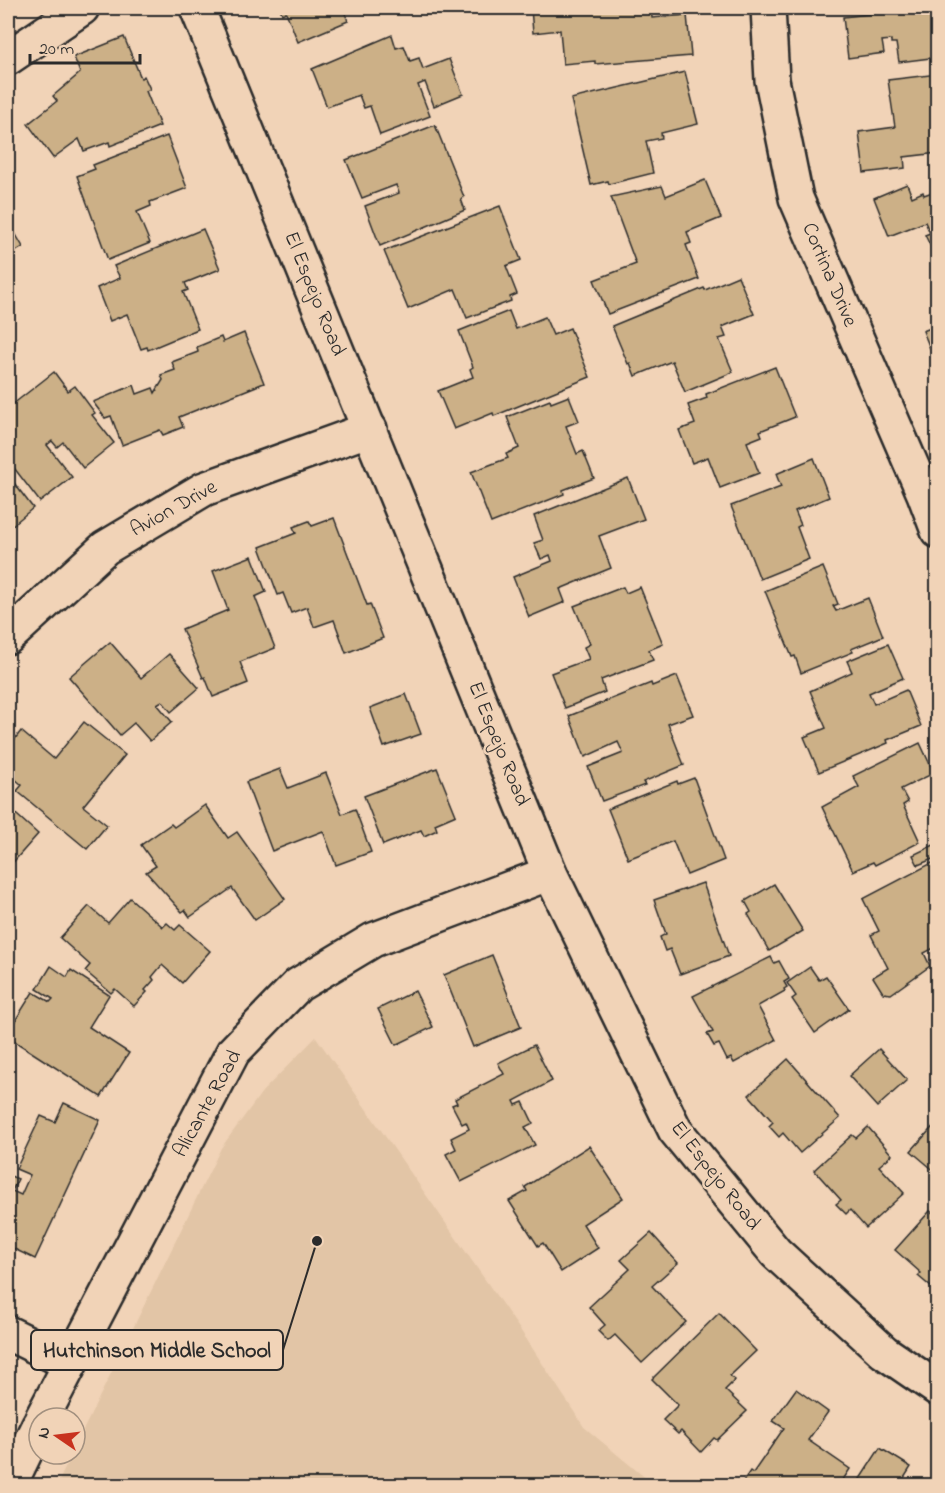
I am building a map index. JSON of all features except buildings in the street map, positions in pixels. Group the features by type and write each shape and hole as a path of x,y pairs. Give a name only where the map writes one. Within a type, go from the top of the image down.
{"street":[{"path":"8,58 82,8"},
{"name":"El Espejo Road","path":"197,8 550,873 675,1130 776,1253 884,1352 938,1389"},
{"name":"Cortina Drive","path":"768,8 772,80 796,198 931,492 938,531"},
{"name":"Avion Drive","path":"8,638 105,548 204,489 370,429"},
{"name":"Alicante Road","path":"48,1406 233,1052 298,985 373,939 550,873"},
{"path":"8,1333 69,1363"},
{"path":"9,1485 27,1448"}],"shaded area":[{"path":"316,1037 523,1334 584,1427 654,1485 57,1485 66,1466 87,1466 87,1422 221,1148 262,1092"}],"place":[{"name":"Hutchinson Middle School","path":"317,1241"}]}
